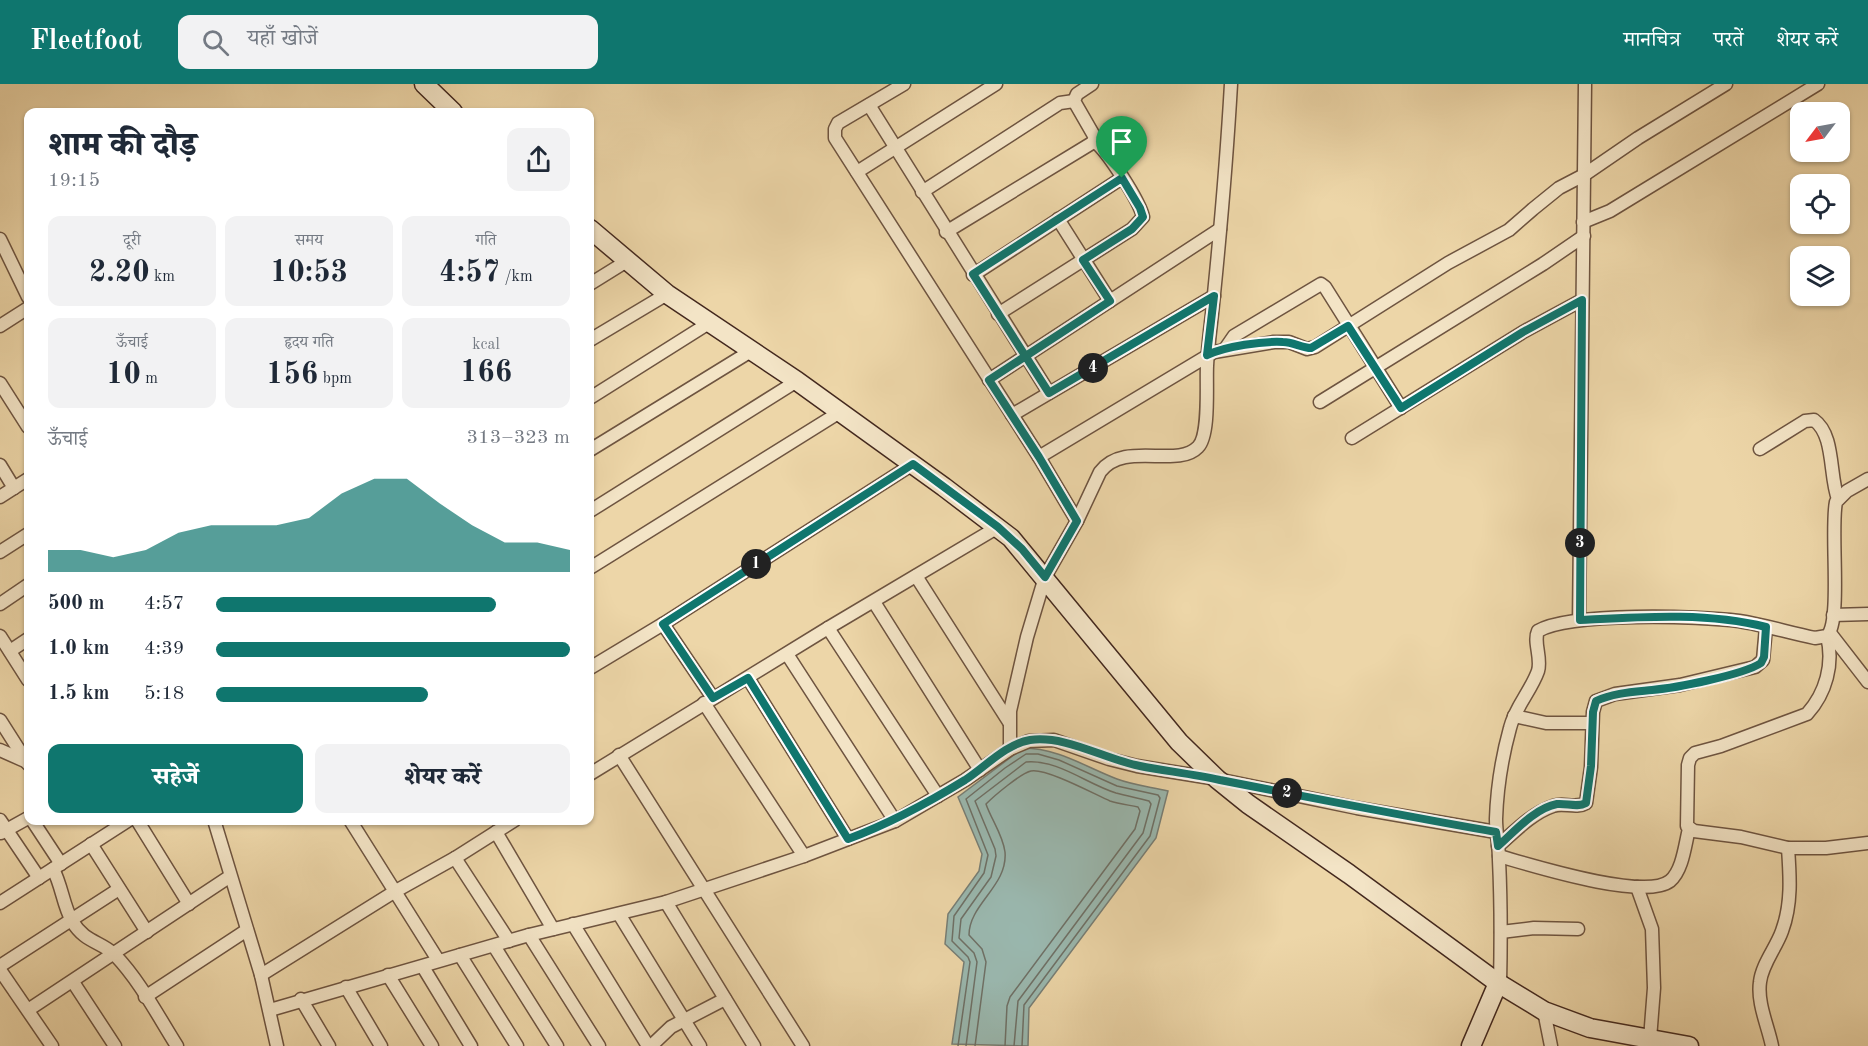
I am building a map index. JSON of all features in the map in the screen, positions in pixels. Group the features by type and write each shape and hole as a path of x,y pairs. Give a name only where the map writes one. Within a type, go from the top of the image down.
{"street":[{"path":"424,84 449,108"},
{"path":"903,84 838,123 834,129 835,138 1039,457 1077,521"},
{"path":"857,172 996,84"},
{"path":"1074,101 1077,94 1092,84"},
{"path":"1010,749 1009,722 1017,676 1045,577 1077,521 1100,472 1111,461 1126,457 1185,454 1198,447 1204,435 1207,355 1232,84"},
{"path":"1580,620 1585,84"},
{"path":"1039,457 1207,355 1225,349 1282,342 1311,348 1448,263 1509,230 1548,196 1726,84"},
{"path":"1584,222 1610,211 1818,84"},
{"path":"922,192 1060,104 1074,101"},
{"path":"998,314 1132,229 1143,217 1140,208 1106,152 1094,141 1093,134 1074,101"},
{"path":"869,105 946,232 1049,393"},
{"path":"946,232 1094,141"},
{"path":"973,274 1122,178"},
{"path":"1058,219 1110,301"},
{"path":"989,380 1220,229"},
{"path":"594,232 667,294 797,381 998,527 1022,549 1179,742 1217,779 1248,804 1499,983 1544,1011 1629,1041 1650,1039 1689,1046"},
{"path":"1320,402 1543,264 1584,236"},
{"path":"0,239 24,289"},
{"path":"594,282 627,261"},
{"path":"0,272 12,264"},
{"path":"1225,349 1234,336 1318,285 1325,287 1401,408"},
{"path":"594,338 667,294"},
{"path":"1012,415 1214,296"},
{"path":"1352,438 1523,332 1582,300"},
{"path":"0,326 24,311"},
{"path":"594,395 709,323"},
{"path":"594,448 752,351"},
{"path":"594,509 797,381"},
{"path":"0,383 24,421"},
{"path":"594,566 840,412"},
{"path":"1499,851 1578,877 1613,884 1637,887 1664,884 1673,878 1680,863 1689,829 1687,824 1690,758 1695,753 1721,746 1807,714 1813,706 1827,677 1830,655 1828,635 1833,615 1835,508 1838,499 1833,482 1829,443 1823,430 1814,420 1804,421 1761,448"},
{"path":"594,666 913,464"},
{"path":"0,465 14,488"},
{"path":"1838,499 1868,478"},
{"path":"0,497 24,481"},
{"path":"594,771 998,527"},
{"path":"0,552 24,537"},
{"path":"916,576 1009,722"},
{"path":"0,603 24,588"},
{"path":"874,602 980,770"},
{"path":"1833,615 1868,614"},
{"path":"1471,1046 1499,983 1502,932 1499,851 1496,832 1498,788 1514,716 1539,669 1540,659 1536,636 1538,631 1580,620 1635,618 1726,620 1815,638 1828,635"},
{"path":"663,624 804,856"},
{"path":"1499,851 1533,817 1551,806 1586,803 1591,766 1593,707 1599,699 1615,694 1680,685 1755,667 1763,660 1766,627"},
{"path":"828,628 938,796"},
{"path":"1828,635 1868,682"},
{"path":"0,636 24,674"},
{"path":"10,651 24,642"},
{"path":"787,654 895,821"},
{"path":"748,678 848,839"},
{"path":"1514,716 1546,723 1592,723"},
{"path":"0,720 24,756"},
{"path":"270,1010 301,999 423,967 438,960 529,935 666,902 804,856 895,821 980,770 1010,749 1029,741 1054,740 1131,764 1357,808 1496,832"},
{"path":"0,750 24,760"},
{"path":"619,755 803,1046"},
{"path":"24,820 2,828 39,878"},
{"path":"35,825 57,867 71,920 88,939 114,954 177,1046"},
{"path":"0,903 121,825"},
{"path":"140,825 189,904"},
{"path":"214,825 261,975 276,1045"},
{"path":"353,825 438,960"},
{"path":"261,975 507,825"},
{"path":"1689,829 1741,837 1788,848 1826,848 1868,843"},
{"path":"496,832 553,929"},
{"path":"91,844 147,932"},
{"path":"1772,1046 1761,1002 1759,983 1761,973 1785,921 1790,893 1788,848"},
{"path":"455,858 509,941"},
{"path":"28,1010 229,877"},
{"path":"1637,887 1652,929 1654,988 1650,1039"},
{"path":"51,1046 0,968 119,889"},
{"path":"666,902 754,1046"},
{"path":"619,914 700,1046"},
{"path":"573,924 649,1046 663,1033 684,1020 725,999"},
{"path":"1502,932 1543,928 1578,929"},
{"path":"145,997 247,930"},
{"path":"529,935 599,1046"},
{"path":"494,946 557,1046"},
{"path":"460,955 517,1046"},
{"path":"423,967 471,1046"},
{"path":"388,975 432,1046"},
{"path":"73,982 116,1046"},
{"path":"346,987 381,1046"},
{"path":"301,999 329,1046"},
{"path":"1544,1011 1551,1046"}],"water":[{"path":"1023,748 1048,751 1123,781 1168,791 1156,838 1029,1008 1028,1046 952,1044 964,962 945,944 948,914 979,871 982,854 958,797"}],"route":[{"path":"1122,178 973,274 1025,357 1049,393 1214,296 1207,355 1225,349 1274,342 1289,342 1307,349 1315,347 1348,326 1401,408 1523,332 1582,300 1580,620 1691,618 1746,622 1766,627 1764,657 1761,663 1745,670 1680,685 1615,694 1596,701 1593,707 1591,766 1586,803 1551,806 1533,817 1498,846 1496,832 1137,766 1054,740 1020,743 965,780 895,821 848,839 748,678 713,698 663,624 913,464 1011,538 1045,577 1077,521 989,380 1025,357 1110,301 1083,260 1132,229 1143,217 1122,178"}]}
